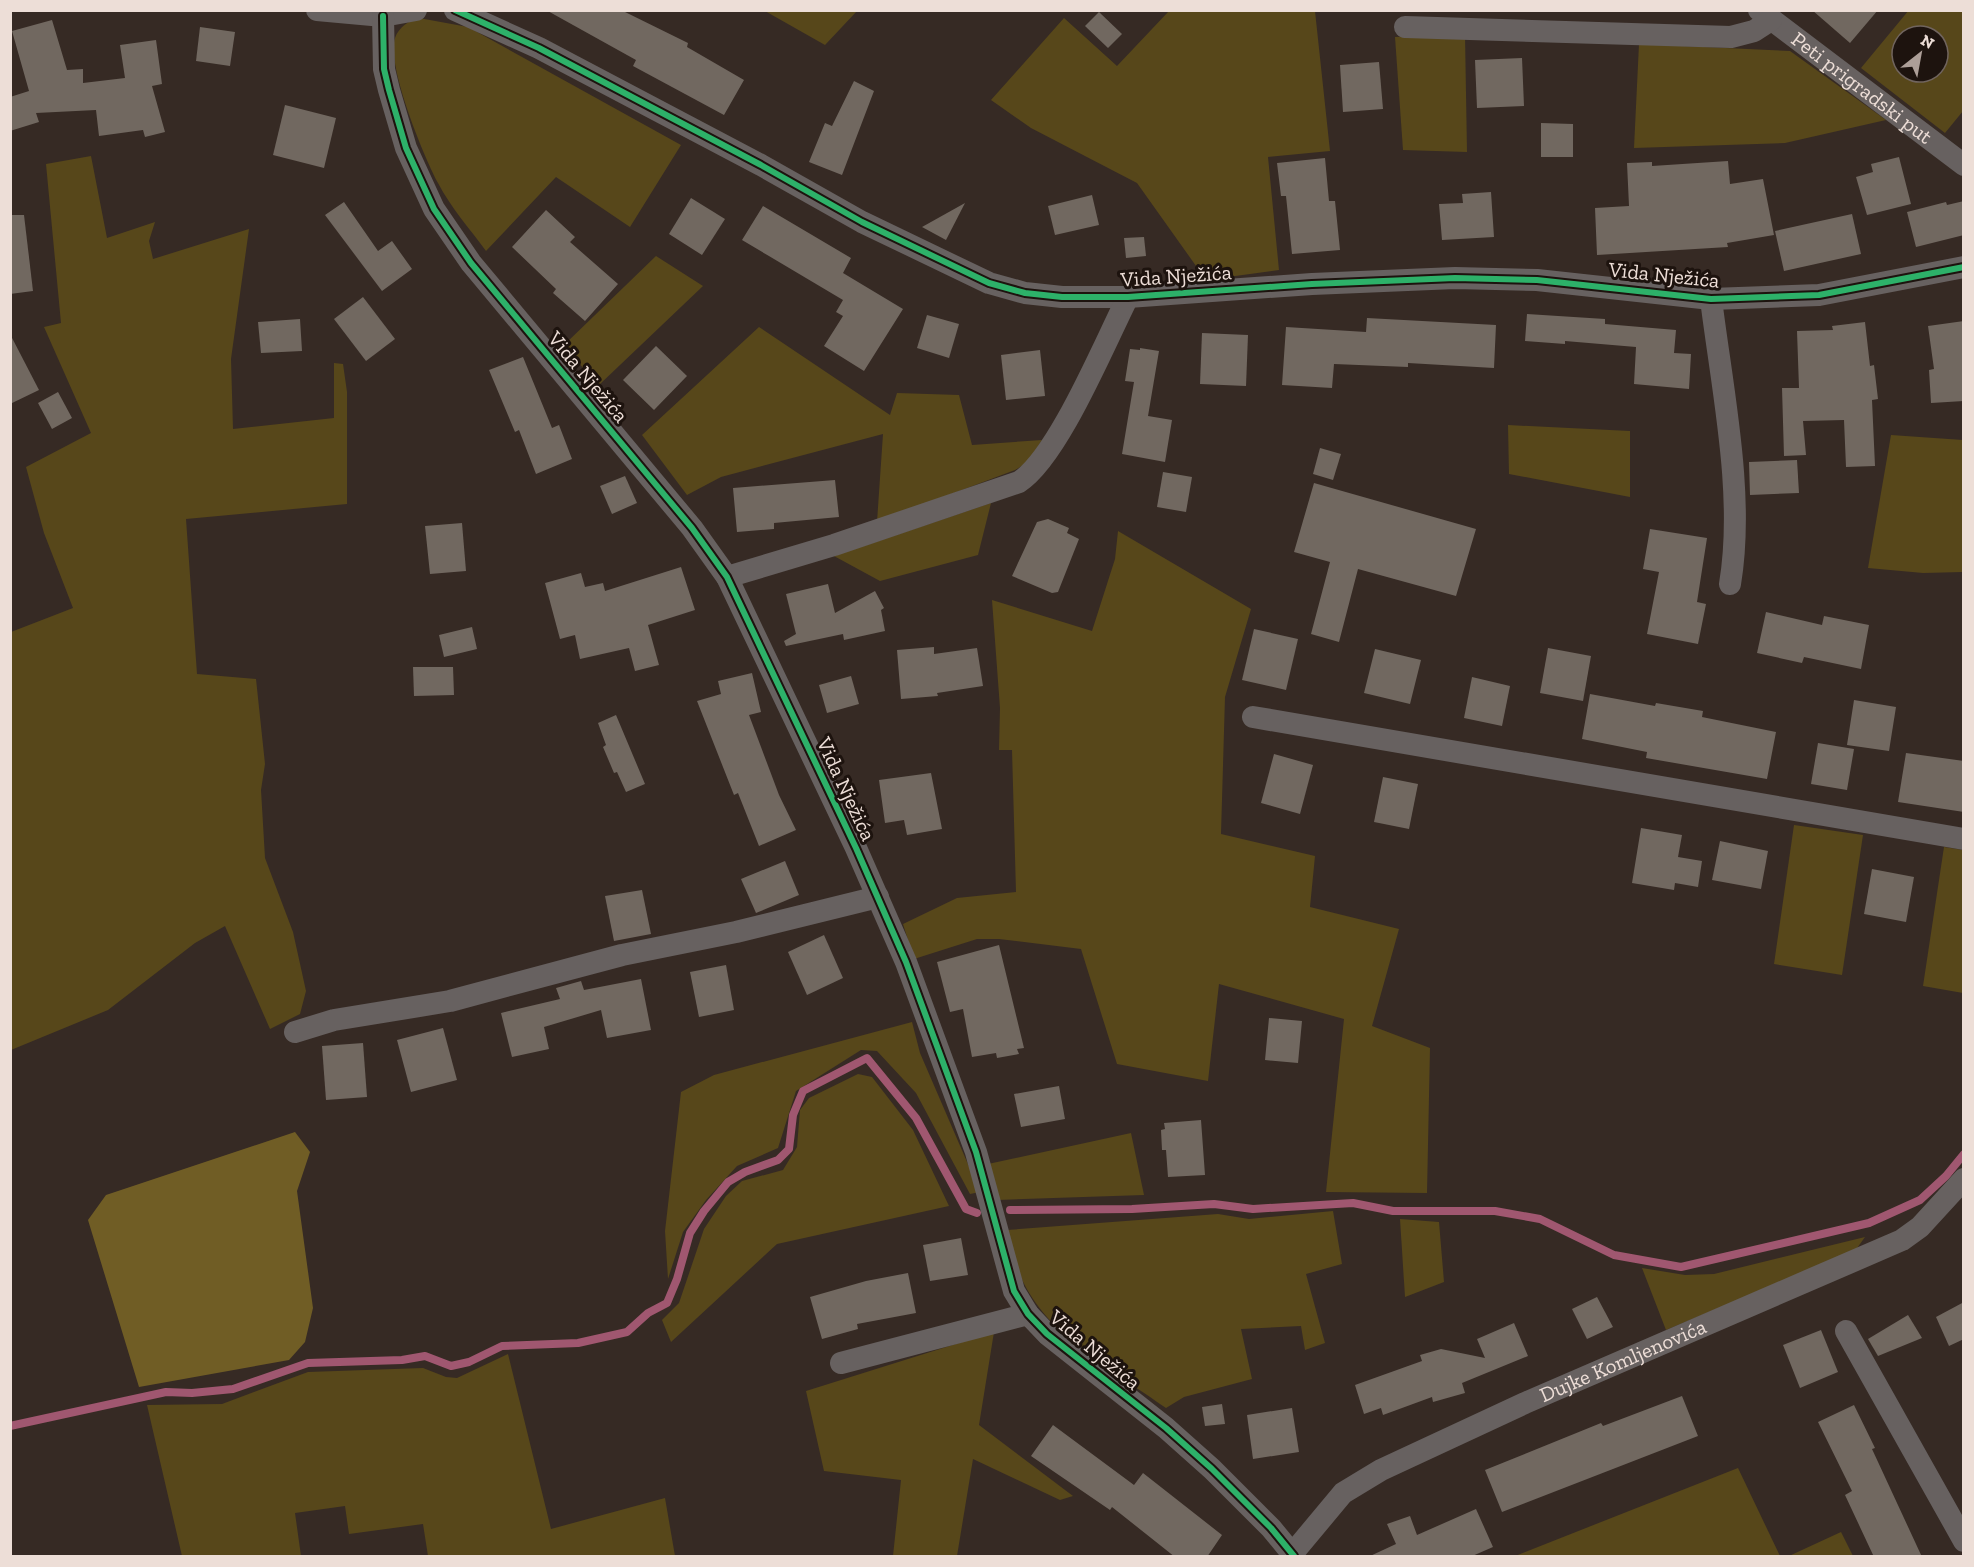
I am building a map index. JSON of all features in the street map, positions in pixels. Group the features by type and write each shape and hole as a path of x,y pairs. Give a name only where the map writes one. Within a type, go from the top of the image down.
{"street":[{"path":"317,10 383,16 416,10"},
{"name":"Vida Nježića","path":"461,11 539,48 761,165 862,222 1007,290 1045,296 1128,297 1312,284 1455,278 1537,280 1711,299 1819,295 1964,267"},
{"path":"1406,27 1731,37 1754,31 1765,15"},
{"name":"Peti prigradski put","path":"1765,15 1964,165"},
{"name":"Vida Nježića","path":"383,16 384,69 389,90 406,148 434,209 471,263 692,528 728,577 878,897 906,962 992,1203 999,1244 1011,1281 1028,1314 1047,1334 1166,1428 1212,1469 1271,1528 1293,1555"},
{"path":"728,577 834,545 1019,482 1032,474 1057,438 1128,297"},
{"path":"1711,299 1732,472 1736,535 1730,584"},
{"path":"1253,717 1964,839"},
{"path":"296,1032 334,1020 450,1000 622,955 736,932 878,897"},
{"name":"Dujke Komljenovića","path":"1293,1555 1343,1493 1381,1470 1525,1403 1902,1240 1920,1227 1964,1179"},
{"path":"841,1363 1028,1314"},
{"path":"1845,1331 1964,1540"}],"shaded area":[{"path":"1909,10 1963,11 1963,111 1945,133 1861,68 1890,33 1890,84 1950,84 1950,24 1897,24"},
{"path":"765,11 857,11 825,45"},
{"path":"1169,11 1315,11 1330,151 1268,157 1279,270 1206,280 1137,183 1031,128 991,100 1064,18 1117,66"},
{"path":"419,18 468,27 681,145 630,227 556,177 486,251 438,183 416,133 401,89 394,51 395,38 404,25"},
{"path":"1465,35 1467,152 1403,150 1395,37"},
{"path":"1639,44 1790,51 1886,120 1785,143 1634,148"},
{"path":"91,156 107,238 155,222 149,241 153,259 249,229 231,359 233,429 334,418 334,363 343,364 347,392 347,504 186,519 197,674 256,679 265,764 261,790 265,858 293,932 306,991 300,1014 270,1029 225,926 195,943 108,1010 11,1050 11,632 73,608 44,533 26,467 91,433 44,327 61,323 46,164"},
{"path":"656,256 703,286 599,385 563,346"},
{"path":"759,327 890,415 897,393 959,395 972,445 1042,440 1028,462 1015,470 877,522 883,434 721,477 687,495 642,435"},
{"path":"1508,425 1630,431 1630,497 1509,474"},
{"path":"1891,435 1963,440 1963,572 1923,573 1868,568"},
{"path":"991,503 978,555 880,581 834,556"},
{"path":"1118,531 1251,609 1225,697 1221,834 1315,856 1310,907 1399,929 1372,1026 1430,1048 1427,1193 1326,1192 1344,1019 1219,984 1208,1081 1117,1064 1081,949 999,939 977,939 914,959 903,924 957,898 1016,892 1012,750 999,750 1000,708 992,600 1092,631 1115,559"},
{"path":"1794,825 1863,835 1842,975 1774,964"},
{"path":"1944,847 1963,850 1963,993 1923,986"},
{"path":"912,1022 920,1053 980,1192 970,1194 916,1093 877,1051 861,1050 796,1091 778,1148 737,1166 706,1200 683,1232 668,1279 665,1231 681,1092 714,1075"},
{"path":"858,1074 872,1077 913,1130 949,1206 777,1244 671,1342 662,1320 679,1303 704,1229 726,1196 742,1181 783,1170 797,1147 800,1110 809,1098"},
{"path":"295,1132 310,1152 297,1191 313,1308 305,1342 289,1360 139,1387 88,1220 106,1195"},
{"path":"1131,1133 1144,1195 997,1200 988,1164"},
{"path":"1333,1211 1342,1264 1306,1274 1325,1343 1305,1350 1301,1326 1241,1329 1252,1379 1184,1397 1166,1408 1081,1349 1044,1313 1029,1293 1018,1270 1007,1230 1218,1214 1249,1219"},
{"path":"1400,1219 1439,1222 1444,1282 1405,1297"},
{"path":"1865,1237 1855,1251 1666,1330 1642,1268 1685,1275 1714,1274"},
{"path":"994,1332 979,1425 1073,1496 1060,1500 973,1459 957,1556 893,1556 901,1480 824,1471 806,1391"},
{"path":"508,1354 551,1529 665,1498 675,1556 428,1556 423,1524 349,1534 345,1506 295,1513 301,1556 182,1556 147,1405 222,1404 308,1372 423,1368 446,1377 457,1378"},
{"path":"1738,1468 1780,1556 1515,1556"},
{"path":"1841,1532 1853,1556 1789,1556"}],"building":[{"path":"546,10 621,10 688,43 687,47 744,80 724,115 633,66 636,60"},
{"path":"1812,10 1878,10 1850,43"},
{"path":"1099,12 1122,34 1108,48 1085,26"},
{"path":"52,20 67,70 83,69 83,83 125,78 120,45 156,40 162,84 152,86 165,132 145,137 143,130 99,136 96,110 36,113 39,122 10,131 10,97 29,91 12,31"},
{"path":"200,27 235,32 230,66 196,61"},
{"path":"1522,58 1524,106 1477,108 1475,60"},
{"path":"1379,62 1383,109 1343,112 1340,65"},
{"path":"854,81 874,91 842,175 809,162 825,123 832,126"},
{"path":"285,105 336,118 324,168 273,155"},
{"path":"1541,123 1573,124 1573,157 1541,157"},
{"path":"1899,157 1911,204 1867,215 1856,177 1873,172 1871,164"},
{"path":"1325,158 1329,201 1335,201 1340,250 1292,254 1286,196 1281,196 1277,163"},
{"path":"1728,161 1730,184 1763,179 1774,235 1727,243 1728,247 1597,255 1595,208 1629,206 1627,163 1652,162 1652,166"},
{"path":"1491,192 1494,237 1442,240 1439,204 1463,203 1462,194"},
{"path":"1092,195 1099,225 1055,235 1048,206"},
{"path":"691,198 725,219 702,255 669,234"},
{"path":"1964,201 1964,235 1916,247 1907,212 1946,202 1947,205"},
{"path":"344,202 378,251 392,241 412,269 382,291 325,215"},
{"path":"965,203 946,240 922,227"},
{"path":"763,206 851,258 843,273 903,309 864,371 824,346 843,316 836,312 843,300 742,240"},
{"path":"546,210 575,237 570,242 618,284 585,321 553,293 556,289 512,247"},
{"path":"1852,214 1861,254 1784,271 1775,231"},
{"path":"10,215 24,215 33,291 10,294"},
{"path":"1144,237 1146,256 1126,258 1124,238"},
{"path":"363,297 395,339 366,361 334,319"},
{"path":"1527,314 1605,319 1605,324 1676,330 1674,353 1691,354 1689,389 1634,384 1636,347 1565,341 1565,344 1525,341"},
{"path":"927,315 959,324 949,358 917,348"},
{"path":"1367,318 1496,325 1494,368 1408,363 1408,367 1334,364 1332,388 1282,385 1286,327 1366,332"},
{"path":"300,319 302,351 261,353 258,322"},
{"path":"1964,321 1964,401 1931,403 1929,370 1934,369 1928,326"},
{"path":"1865,322 1870,366 1874,365 1878,399 1872,400 1875,466 1846,467 1844,420 1803,421 1806,455 1784,456 1782,388 1799,388 1797,331 1833,330 1832,326"},
{"path":"1202,333 1248,335 1246,386 1200,384"},
{"path":"10,334 39,390 10,404"},
{"path":"656,346 687,376 654,410 623,380"},
{"path":"1140,348 1159,351 1148,416 1172,420 1165,462 1122,454 1134,382 1125,381 1130,349 1140,350"},
{"path":"1040,350 1045,396 1006,400 1001,355"},
{"path":"523,357 552,428 559,425 572,459 536,474 519,430 515,432 489,370"},
{"path":"58,392 72,418 52,429 38,403"},
{"path":"1320,448 1341,454 1333,480 1313,474"},
{"path":"1797,460 1799,493 1750,495 1749,462"},
{"path":"1163,472 1192,477 1186,512 1157,507"},
{"path":"625,476 637,503 612,514 600,486"},
{"path":"835,480 839,517 774,523 774,529 737,532 733,488"},
{"path":"1314,483 1476,529 1456,596 1358,569 1339,642 1311,634 1330,562 1294,552"},
{"path":"1048,519 1069,528 1067,533 1079,539 1058,592 1052,593 1012,576 1037,522"},
{"path":"462,523 466,571 430,574 425,526"},
{"path":"1650,529 1707,538 1697,602 1706,604 1698,644 1647,634 1659,572 1643,569"},
{"path":"681,567 695,610 648,625 659,665 635,671 629,648 580,659 575,635 560,639 545,583 581,573 585,587 603,583 605,591"},
{"path":"828,584 835,613 875,591 884,608 881,610 885,631 844,640 843,634 786,646 784,641 796,634 786,594"},
{"path":"1766,612 1822,625 1824,616 1869,625 1861,669 1804,657 1802,663 1757,653"},
{"path":"472,627 477,649 444,657 439,635"},
{"path":"1254,629 1298,639 1286,690 1242,680"},
{"path":"934,647 934,654 977,648 983,686 937,693 938,696 901,699 897,650"},
{"path":"1548,648 1591,656 1583,701 1540,693"},
{"path":"1375,649 1421,660 1410,704 1364,693"},
{"path":"413,667 453,667 454,695 414,696"},
{"path":"752,673 761,712 749,715 779,795 796,830 759,846 738,793 734,795 697,701 721,694 718,681"},
{"path":"851,676 859,704 827,713 819,685"},
{"path":"1472,677 1510,686 1502,726 1464,718"},
{"path":"1590,694 1655,706 1656,703 1703,711 1702,717 1776,732 1767,779 1646,758 1647,752 1582,739"},
{"path":"1854,700 1896,707 1889,751 1847,745"},
{"path":"616,715 645,784 626,792 617,772 614,773 603,747 606,745 598,723"},
{"path":"1818,743 1854,749 1847,790 1811,784"},
{"path":"1906,753 1964,761 1964,812 1898,802"},
{"path":"1274,754 1313,765 1300,814 1261,803"},
{"path":"931,773 942,829 907,835 904,820 885,823 879,780"},
{"path":"1383,777 1418,784 1409,829 1374,822"},
{"path":"1641,828 1682,835 1678,857 1702,861 1698,887 1675,883 1674,890 1632,883"},
{"path":"1720,841 1768,851 1761,889 1712,880"},
{"path":"785,861 799,895 756,913 741,879"},
{"path":"1872,869 1914,877 1906,922 1864,914"},
{"path":"642,890 651,934 614,941 605,896"},
{"path":"824,935 843,978 807,995 788,952"},
{"path":"999,945 1024,1048 1017,1049 1019,1054 997,1058 996,1053 972,1057 963,1009 950,1012 937,962"},
{"path":"726,965 734,1010 699,1017 690,972"},
{"path":"641,979 651,1030 607,1038 601,1010 544,1027 549,1049 512,1057 501,1013 560,999 556,988 581,981 584,990"},
{"path":"1269,1018 1302,1021 1298,1063 1265,1060"},
{"path":"443,1028 457,1080 411,1092 397,1040"},
{"path":"363,1043 367,1097 326,1100 322,1046"},
{"path":"1059,1086 1065,1119 1021,1127 1014,1094"},
{"path":"1201,1120 1205,1175 1168,1177 1166,1150 1162,1150 1161,1130 1165,1129 1164,1123"},
{"path":"961,1238 968,1275 930,1281 923,1245"},
{"path":"908,1273 916,1313 857,1324 858,1329 822,1339 810,1297 866,1281"},
{"path":"1597,1297 1613,1327 1587,1339 1572,1309"},
{"path":"1964,1302 1964,1339 1949,1346 1936,1317"},
{"path":"1908,1315 1922,1338 1878,1356 1868,1339"},
{"path":"1514,1323 1528,1356 1462,1383 1465,1393 1433,1402 1432,1397 1383,1415 1381,1408 1364,1414 1355,1385 1422,1361 1420,1355 1441,1349 1485,1358 1477,1339"},
{"path":"1821,1330 1838,1372 1800,1388 1783,1345"},
{"path":"1682,1396 1698,1436 1502,1512 1485,1470 1601,1423 1603,1426"},
{"path":"1222,1404 1225,1424 1205,1426 1202,1407"},
{"path":"1854,1405 1922,1557 1874,1557 1845,1495 1852,1491 1818,1422"},
{"path":"1292,1408 1299,1452 1253,1459 1247,1415"},
{"path":"1053,1425 1134,1485 1143,1473 1222,1535 1207,1557 1175,1557 1112,1507 1110,1510 1031,1456"},
{"path":"1476,1509 1493,1547 1470,1557 1368,1557 1396,1544 1387,1524 1410,1516 1417,1535"}],"waterway":[{"path":"10,1426 166,1392 192,1393 233,1389 308,1363 402,1360 425,1356 451,1366 469,1362 502,1346 578,1343 627,1332 648,1313 667,1303 677,1279 690,1233 704,1211 728,1182 745,1172 778,1160 789,1149 793,1115 803,1091 867,1058 916,1118 966,1209 977,1213"},
{"path":"1010,1210 1132,1209 1214,1204 1253,1209 1353,1203 1393,1211 1495,1211 1540,1219 1614,1255 1681,1267 1869,1223 1920,1200 1946,1176 1964,1154"}],"cycle path":[{"path":"455,10 539,48 761,165 862,222 989,283 1025,293 1062,297 1128,297 1312,284 1455,278 1537,280 1711,299 1819,295 1964,267"},
{"path":"383,16 384,69 389,90 406,148 434,209 471,263 692,528 727,577 856,848 906,962 976,1152 1014,1291 1028,1314 1047,1334 1166,1428 1212,1469 1271,1528 1294,1556"}]}
